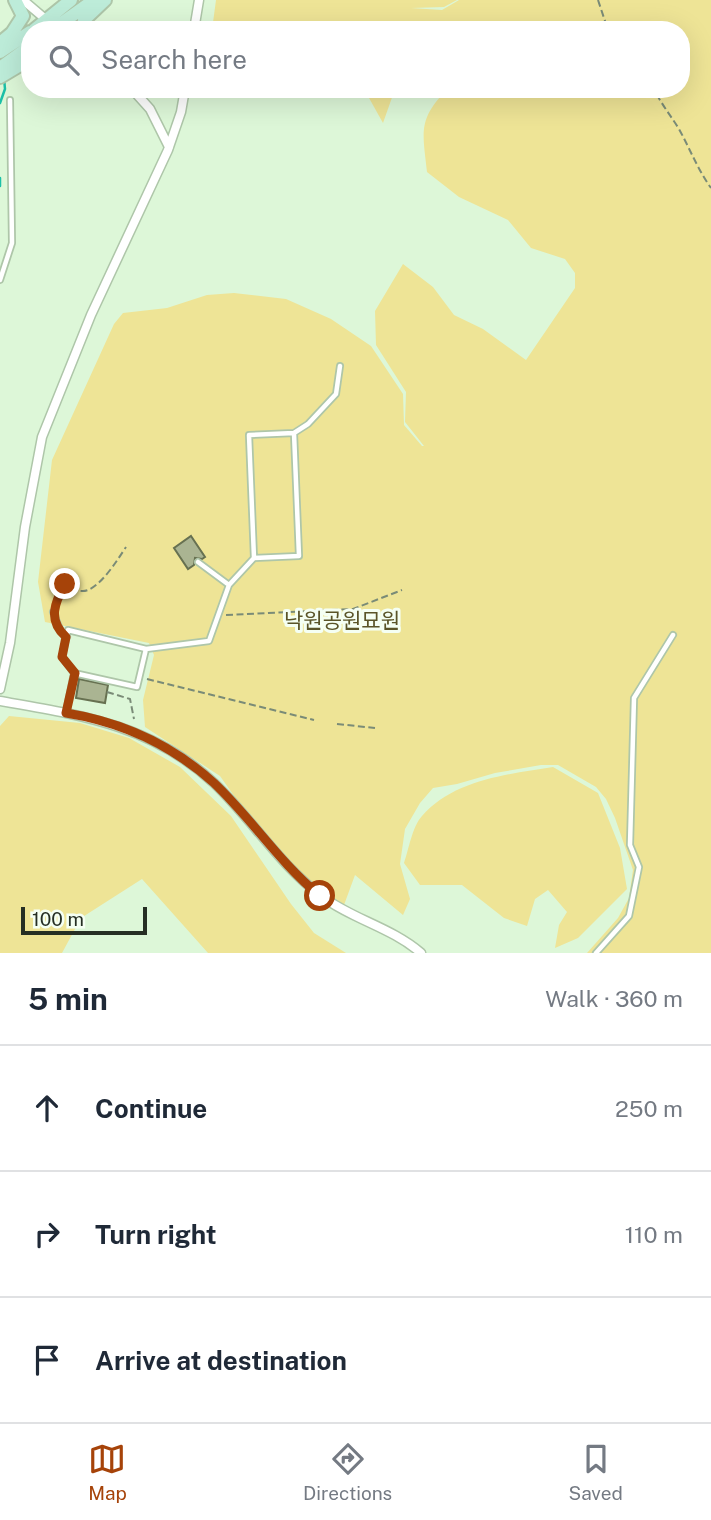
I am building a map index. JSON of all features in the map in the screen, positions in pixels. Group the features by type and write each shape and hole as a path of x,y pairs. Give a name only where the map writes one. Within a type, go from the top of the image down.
{"main road":[{"path":"3,57 12,33 23,16 15,0"},
{"path":"58,21 71,0"},
{"path":"63,21 94,0"},
{"path":"84,21 105,0"},
{"path":"3,57 21,41"},
{"path":"3,57 21,50"},
{"path":"3,57 21,58"}],"street":[{"path":"23,0 47,21"},
{"path":"196,21 199,0"},
{"path":"140,98 150,109 169,146"},
{"path":"0,689 10,643 25,527 42,437 86,325 169,146 183,98"},
{"path":"0,701 116,725 165,746 215,784 283,862 320,896 335,906 397,935 421,953"}],"lane":[{"path":"0,280 12,243 10,100"},
{"path":"254,558 248,435 294,433 309,424 336,394 340,366"},
{"path":"146,649 137,687 75,673 62,657 68,630 146,649 209,640 229,585 254,558 299,556 294,433"},
{"path":"198,562 229,585"},
{"path":"53,612 61,632 66,637"},
{"path":"596,953 629,916 639,867 630,845 634,698 673,635"},
{"path":"66,713 75,673"}],"path":[{"path":"597,0 605,21"},
{"path":"658,98 711,188"},
{"path":"53,612 65,584 82,591 93,587 115,564 126,547"},
{"path":"218,615 353,609 402,590"},
{"path":"139,677 314,720"},
{"path":"107,692 130,699 134,719"},
{"path":"337,724 376,728"}],"green space":[{"name":"낙원공원묘원","path":"216,0 457,0 444,7 411,8 442,10 459,0 711,0 711,953 587,953 618,918 629,898 633,870 606,799 596,787 558,765 541,765 495,773 433,788 420,803 405,829 400,864 410,899 403,915 355,875 344,905 299,874 244,810 220,776 145,727 143,700 154,655 149,643 45,622 38,582 52,460 114,324 123,313 167,308 207,295 234,293 286,299 331,319 371,346 403,394 404,425 424,446 405,422 406,392 376,345 375,311 403,264 433,287 454,315 483,329 526,360 575,288 575,273 565,259 531,248 508,220 459,197 427,172 424,128 437,100 690,98 690,21 213,21"},
{"path":"369,98 392,98 383,123"},
{"path":"9,716 80,723 129,738 180,767 231,816 314,933 346,953 208,953 142,879 81,918 62,953 0,953 0,726"},
{"path":"553,767 598,793 620,848 627,889 578,938 555,948 559,925 567,912 548,890 535,899 527,926 504,918 462,885 420,885 404,863 413,832 422,816 449,794 482,781"}],"building":[{"path":"191,536 205,557 195,558 194,565 188,569 174,548"},
{"path":"79,679 108,685 105,703 76,698"}],"waterway":[{"path":"0,103 5,89 4,78"},
{"path":"0,178 0,186"}],"route":[{"path":"65,584 53,612 61,632 66,637 62,657 75,673 66,713 141,734 190,763 215,784 295,875 320,896"}]}
